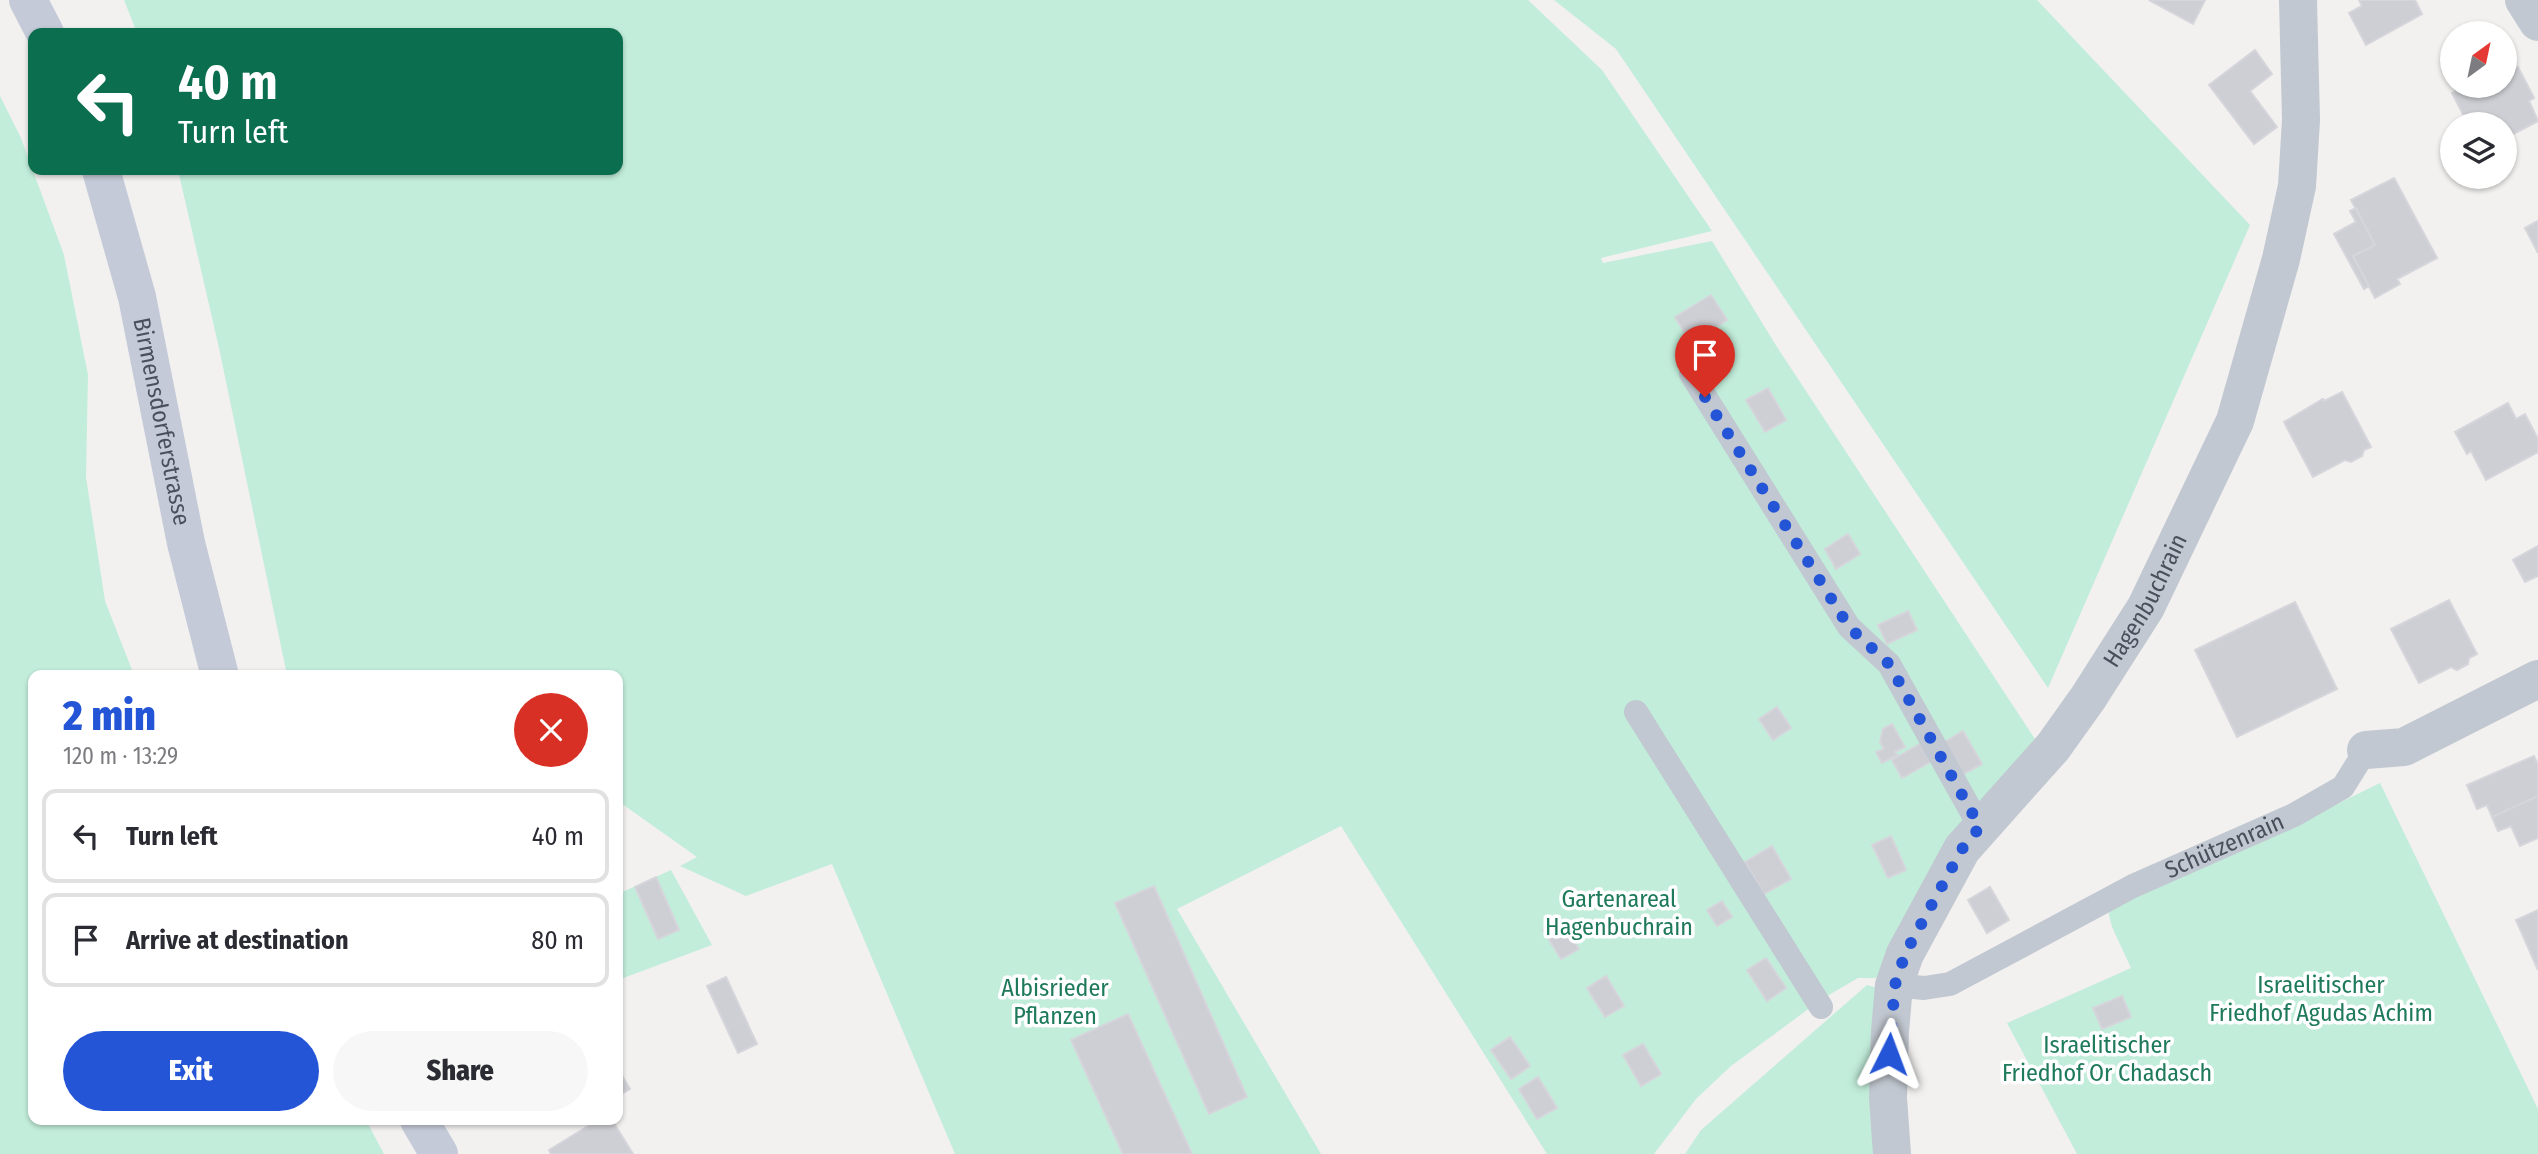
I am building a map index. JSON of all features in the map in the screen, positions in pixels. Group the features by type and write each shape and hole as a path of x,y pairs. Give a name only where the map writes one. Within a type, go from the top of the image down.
{"main road":[{"path":"28,0 42,28"},
{"name":"Birmensdorferstrasse","path":"102,175 137,297 186,543 218,670"},
{"path":"422,1125 439,1154"}],"street":[{"name":"Hagenbuchrain","path":"1892,1154 1888,1098 1889,1032 1895,985 1905,954 1962,849 2053,747 2146,607 2235,421 2281,259 2297,186 2301,120 2298,0"},
{"path":"2524,0 2538,22"},
{"name":"Schützenrain","path":"2366,750 2404,747 2538,679"}],"lane":[{"path":"1691,374 1849,627 1889,664 1980,827"},
{"path":"1636,712 1821,1007"},
{"name":"Schützenrain","path":"1895,985 1924,988 1950,984 2133,886 2294,815 2343,787 2366,750"}],"green space":[{"path":"124,0 1528,0 1602,70 1712,231 1601,258 1603,263 1712,241 1777,347 2037,742 1883,971 1875,978 1858,978 1822,999 1731,1066 1696,1099 1654,1154 1547,1154 1341,826 1177,909 1321,1154 955,1154 832,864 746,896 680,866 697,857 623,805 623,670 286,670 219,348 179,175 623,175 623,28 135,28"},
{"path":"1554,0 2037,0 2250,225 2048,688 1616,49"},
{"path":"0,96 21,138 28,157 28,175 35,175 64,255 88,375 86,477 105,601 132,670 28,670 28,1125 369,1125 384,1154 0,1154"},
{"name":"Israelitischer Friedhof Agudas Achim","path":"2380,783 2538,1109 2538,1154 2077,1154 2007,1023 2131,968 2112,927 2107,906 2303,821"},
{"path":"671,870 712,945 623,978 623,892"},
{"path":"1867,985 1880,989 1878,1154 1685,1154 1701,1130"}],"building":[{"path":"2149,0 2205,0 2193,24"},
{"path":"2359,0 2415,0 2422,14 2366,45 2349,13 2362,6"},
{"path":"2255,50 2272,74 2250,91 2277,127 2254,144 2209,85"},
{"path":"2517,68 2534,98 2529,101 2538,121 2517,132 2517,112 2462,112 2455,98 2517,98"},
{"path":"2394,178 2437,258 2397,279 2400,284 2375,298 2353,256 2375,245 2351,200"},
{"path":"2356,208 2375,245 2353,256 2369,286 2364,289 2334,234 2356,222 2350,211"},
{"path":"2538,221 2538,253 2525,228"},
{"path":"1711,295 1727,320 1691,343 1675,317"},
{"path":"1768,388 1786,420 1765,432 1746,400"},
{"path":"2342,392 2371,447 2351,462 2345,460 2313,477 2284,422 2323,399 2324,401"},
{"path":"2508,403 2516,419 2525,414 2538,439 2538,452 2486,480 2471,451 2467,454 2455,432"},
{"path":"1848,534 1860,554 1836,569 1825,549"},
{"path":"2538,546 2538,576 2525,582 2513,560"},
{"path":"2449,600 2477,654 2469,658 2468,664 2457,670 2451,667 2419,683 2391,629"},
{"path":"2295,602 2337,689 2237,737 2195,650"},
{"path":"1908,611 1917,630 1887,644 1878,625"},
{"path":"1777,707 1791,728 1773,740 1759,719"},
{"path":"1892,724 1905,747 1882,763 1876,752 1884,749 1880,742 1883,729"},
{"path":"1963,731 1982,764 1962,775 1943,743"},
{"path":"1923,742 1934,760 1902,778 1892,760"},
{"path":"2534,756 2538,765 2538,796 2492,817 2487,805 2477,809 2467,785"},
{"path":"2538,796 2538,838 2520,846 2511,826 2498,831 2492,817"},
{"path":"1891,836 1906,870 1888,878 1872,845"},
{"path":"1772,846 1791,879 1764,894 1745,862"},
{"path":"656,877 679,930 658,939 635,887"},
{"path":"1154,886 1247,1097 1209,1114 1115,903"},
{"path":"1990,887 2009,920 1987,933 1968,900"},
{"path":"1722,901 1732,917 1717,926 1707,910"},
{"path":"2538,910 2538,970 2516,920"},
{"path":"1561,920 1579,949 1561,959 1543,930"},
{"path":"1766,958 1786,988 1767,1001 1747,970"},
{"path":"1606,976 1624,1006 1605,1017 1587,988"},
{"path":"726,977 757,1044 738,1053 707,986"},
{"path":"2122,996 2131,1017 2102,1029 2093,1008"},
{"path":"1128,1014 1192,1154 1123,1154 1071,1040"},
{"path":"1510,1037 1530,1066 1511,1079 1491,1050"},
{"path":"1643,1044 1661,1074 1641,1086 1623,1055"},
{"path":"623,1077 630,1089 623,1093"},
{"path":"1538,1077 1557,1108 1537,1119 1519,1089"},
{"path":"590,1125 615,1125 633,1154 551,1154 549,1150"}],"route":[{"path":"1705,397 1849,627 1889,664 1980,827 1962,849 1905,954 1895,985 1889,1054"}],"park label":[{"name":"Gartenareal Hagenbuchrain","path":"1619,913"},
{"name":"Albisrieder Pflanzen","path":"1055,1002"},
{"name":"Israelitischer Friedhof Or Chadasch","path":"2107,1059"}]}
